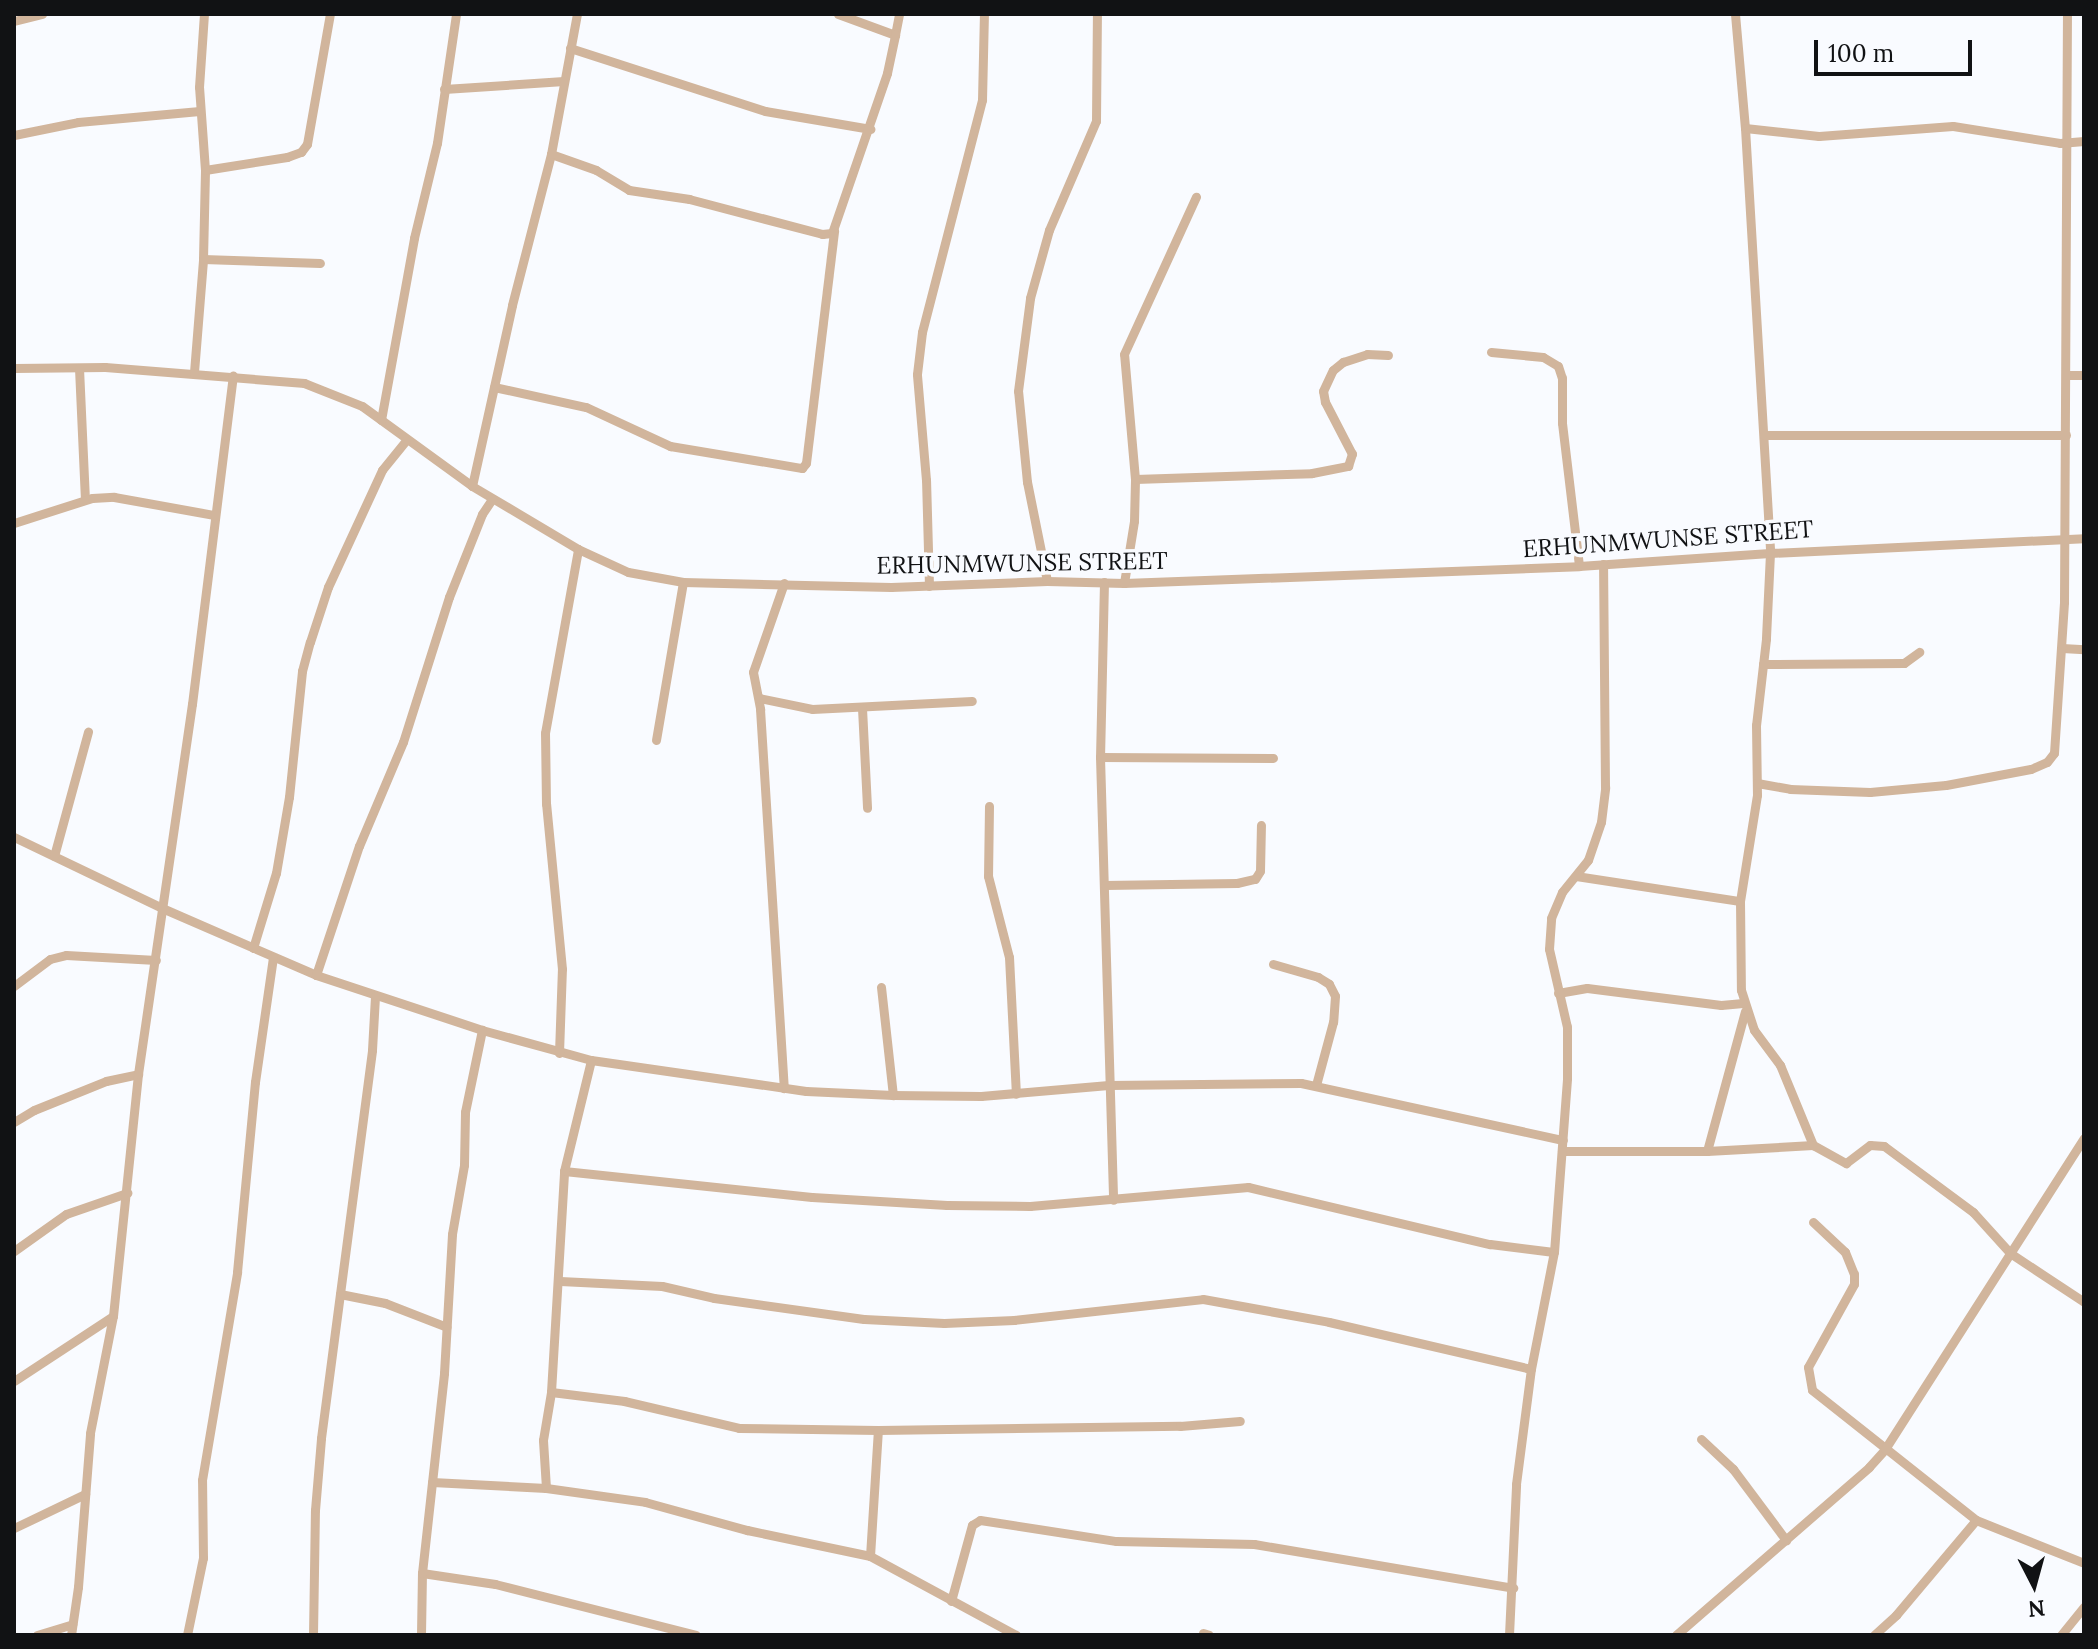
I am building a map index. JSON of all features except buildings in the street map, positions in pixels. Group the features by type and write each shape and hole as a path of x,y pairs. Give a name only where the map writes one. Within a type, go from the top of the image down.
{"street":[{"path":"14,21 42,14"},
{"path":"194,372 203,259 205,170 200,111 204,14"},
{"path":"205,170 301,152 307,144 330,14"},
{"path":"381,420 414,238 437,143 456,14"},
{"path":"472,486 551,154 577,14"},
{"path":"838,14 895,35"},
{"path":"494,387 586,407 670,446 802,468 834,231 870,129 899,14"},
{"path":"929,586 926,480 917,374 922,332 946,252 982,100 984,14"},
{"path":"1047,581 1031,509 1018,391 1030,298 1049,230 1096,121 1097,14"},
{"path":"1707,1151 1744,1007 1740,901 1749,857 1757,783 1756,725 1770,553 1745,128 1735,14"},
{"path":"1757,783 1790,789 1870,792 1946,785 2031,769 2047,762 2054,753 2062,648 2066,435 2067,14"},
{"path":"570,48 765,111 870,129"},
{"path":"444,89 564,81"},
{"path":"14,135 78,122 200,111"},
{"path":"1745,128 1773,128 1819,136 1953,126 1986,134 2084,141"},
{"path":"551,154 596,170 629,190 689,199 822,234 834,231"},
{"path":"1124,583 1134,521 1135,479 1122,373 1124,354 1196,197"},
{"path":"203,259 320,263"},
{"path":"1491,352 1543,357 1558,366 1579,566"},
{"path":"1135,479 1312,473 1348,466 1352,454 1325,402 1323,391 1333,370 1343,362 1367,354 1388,355"},
{"name":"ERHUNMWUNSE STREET","path":"14,368 194,372 304,383 346,398 472,486 578,549 628,572 683,582 929,586 1047,581 1124,583 1579,566 1770,553 2084,538"},
{"path":"79,368 85,498"},
{"path":"2067,375 2084,375"},
{"path":"37,1635 72,1630 90,1433 113,1316 138,1074 156,960 233,376"},
{"path":"1764,435 2066,435"},
{"path":"253,948 276,873 289,797 302,671 310,642 328,587 382,470 406,440"},
{"path":"14,523 85,498 114,497 214,515"},
{"path":"316,975 359,846 403,742 449,597 482,514 492,499"},
{"path":"559,1053 562,969 546,804 545,733 578,549"},
{"path":"1509,1635 1516,1484 1531,1369 1554,1252 1562,1145 1567,1027 1549,949 1551,918 1562,892 1588,860 1601,822 1605,787 1603,564"},
{"path":"656,740 683,582"},
{"path":"1104,582 1100,757 1105,885 1104,986 1113,1200"},
{"path":"784,583 755,663 784,1088"},
{"path":"2062,648 2084,649"},
{"path":"1763,664 1883,665 1904,663 1919,652"},
{"path":"759,698 812,709 972,701"},
{"path":"862,708 867,808"},
{"path":"54,856 88,732"},
{"path":"1100,757 1273,758"},
{"path":"989,806 988,876 1009,957 1016,1094"},
{"path":"1105,885 1237,883 1255,879 1260,871 1261,825"},
{"path":"14,837 162,908 316,975 482,1030 591,1060 784,1088 893,1095 1016,1094 1109,1085 1254,1081 1316,1085 1562,1145 1707,1151 1813,1145 1846,1163 1870,1145 1884,1146 1973,1212 2010,1253 2084,1302"},
{"path":"1576,876 1740,901"},
{"path":"14,986 50,959 66,955 156,960"},
{"path":"187,1635 203,1558 202,1480 237,1272 255,1082 273,957"},
{"path":"1273,964 1318,977 1329,984 1335,996 1333,1022 1316,1085"},
{"path":"881,987 893,1095"},
{"path":"1558,993 1587,988 1744,1007"},
{"path":"313,1635 315,1510 372,1050 375,996"},
{"path":"1744,1007 1780,1065 1813,1145"},
{"path":"421,1635 422,1573 447,1327 452,1234 464,1165 463,1128 482,1030"},
{"path":"546,1488 543,1440 551,1392 560,1281 558,1235 564,1171 591,1060"},
{"path":"14,1122 34,1110 106,1081 138,1074"},
{"path":"1676,1635 1869,1467 1885,1449 2084,1138"},
{"path":"564,1171 812,1197 947,1205 1030,1206 1248,1187 1490,1244 1554,1252"},
{"path":"14,1251 66,1214 127,1193"},
{"path":"1813,1222 1845,1252 1852,1263 1854,1284 1808,1367 1812,1390 1976,1520 2084,1563"},
{"path":"560,1281 662,1286 714,1298 864,1319 944,1323 1014,1320 1203,1299 1329,1322 1531,1369"},
{"path":"340,1294 385,1303 447,1327"},
{"path":"14,1381 113,1316"},
{"path":"551,1392 624,1401 739,1428 878,1430 1180,1426 1240,1421"},
{"path":"870,1556 878,1430"},
{"path":"1701,1439 1733,1469 1786,1540"},
{"path":"432,1482 546,1488 645,1502 747,1530 870,1556 1016,1635"},
{"path":"14,1528 85,1494"},
{"path":"951,1601 972,1525 980,1520 1116,1541 1254,1544 1513,1588"},
{"path":"1874,1635 1896,1615 1976,1520"},
{"path":"422,1573 495,1584 696,1635"},
{"path":"2061,1635 2084,1607"}]}
